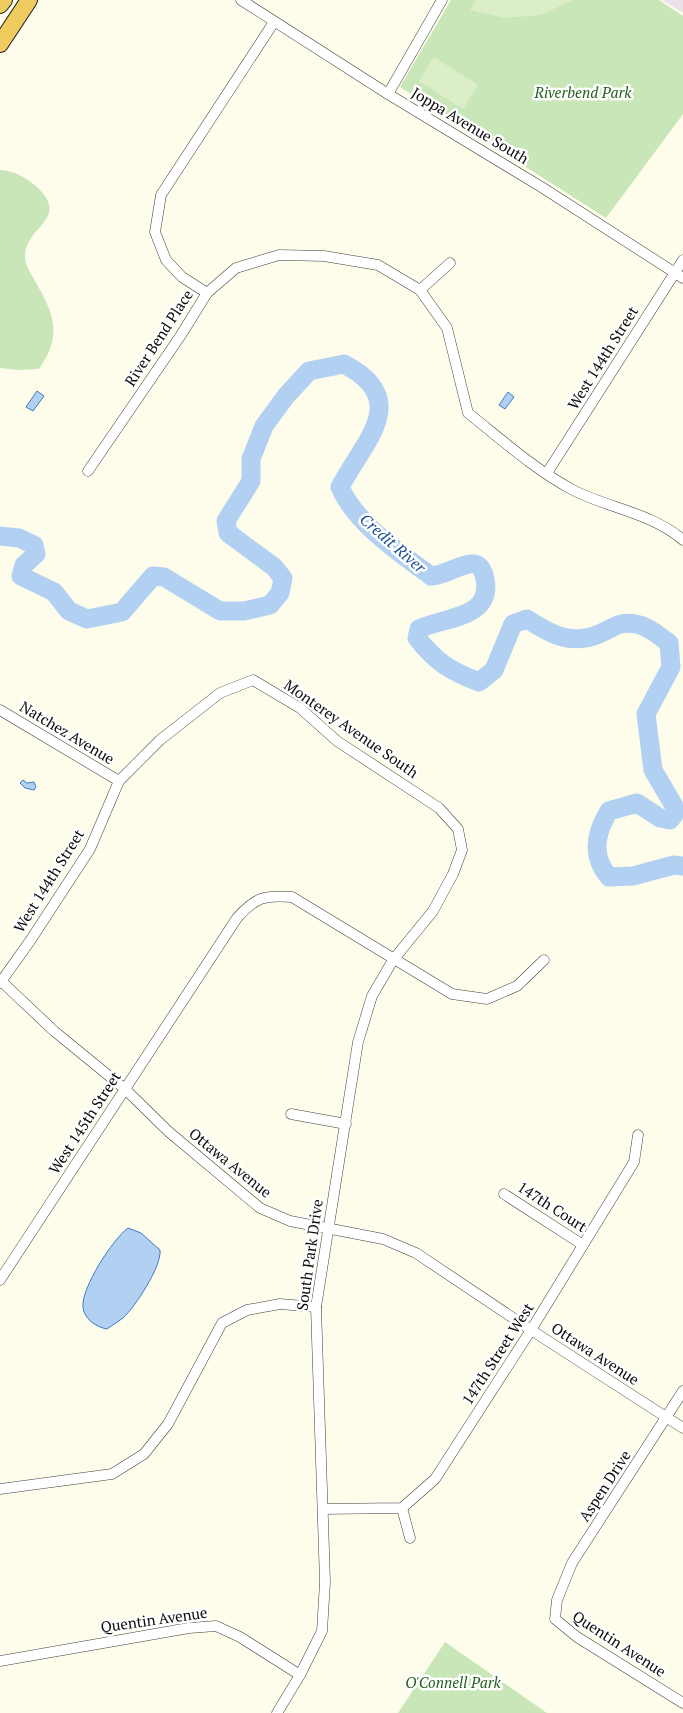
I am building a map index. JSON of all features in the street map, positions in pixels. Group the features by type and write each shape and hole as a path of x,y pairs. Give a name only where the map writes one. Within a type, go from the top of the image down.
{"highway":[{"path":"0,5 4,0"},
{"path":"0,44 30,0"}],"street":[{"name":"Joppa Avenue South","path":"241,0 388,94 543,188 679,276"},
{"path":"388,94 442,0"},
{"name":"River Bend Place","path":"88,471 181,336 207,293 182,277 166,260 155,232 161,195 274,22"},
{"path":"207,293 236,268 279,255 324,256 378,265 420,290 448,328 468,413 547,473 570,488 600,503 628,510 682,536"},
{"name":"West 144th Street","path":"547,473 679,276 683,260"},
{"path":"420,290 450,263"},
{"name":"West 144th Street","path":"0,981 30,941 90,849 119,781 160,740 220,693 253,680"},
{"name":"Monterey Avenue South","path":"253,680 300,708 337,741 439,808 458,829 462,850"},
{"name":"Natchez Avenue","path":"0,710 119,781"},
{"name":"South Park Drive","path":"277,1713 300,1675 322,1631 325,1582 316,1307 327,1228 346,1124 358,1042 372,996 393,960 433,911 453,874 462,850"},
{"name":"West 145th Street","path":"0,1280 237,918 251,903 269,895 292,897 393,960"},
{"path":"393,960 452,994 487,999 517,986 544,960"},
{"name":"Ottawa Avenue","path":"0,981 54,1031 125,1089 169,1132 260,1208 290,1221 383,1239 416,1252 531,1330 683,1428"},
{"path":"291,1114 346,1124"},
{"name":"147th Street West","path":"402,1508 435,1479 531,1330 634,1162 638,1135"},
{"name":"147th Court","path":"504,1194 583,1245"},
{"path":"0,1489 112,1474 144,1454 168,1424 222,1323 247,1310 280,1304 316,1307"},
{"name":"Aspen Drive","path":"557,1600 572,1563 683,1391"},
{"path":"323,1510 402,1508 410,1538"},
{"name":"Quentin Avenue","path":"557,1600 555,1619 572,1633 683,1704"},
{"name":"Quentin Avenue","path":"0,1661 189,1628 216,1626 240,1637 300,1675"}],"shaded area":[{"path":"662,0 683,0 683,13"}],"green space":[{"name":"Riverbend Park","path":"451,0 659,0 683,16 683,114 606,218 400,87"},
{"path":"476,0 573,0 541,15 505,18 470,10"},
{"path":"434,57 478,85 463,109 419,81"},
{"path":"0,170 15,173 37,187 46,198 49,207 48,215 32,237 27,246 25,256 28,269 47,304 53,325 51,346 39,369 18,370 0,368"},
{"name":"O'Connell Park","path":"445,1642 547,1713 398,1713"}],"water":[{"path":"37,391 44,396 33,411 26,407"},
{"path":"508,392 514,397 505,409 499,405"},
{"path":"23,780 27,783 34,782 36,787 34,790 25,788 20,783"},
{"path":"128,1228 141,1233 160,1250 159,1257 157,1266 147,1286 134,1305 123,1318 107,1329 88,1319 83,1307 84,1299 87,1288 99,1264 114,1242"}],"waterway":[{"name":"Credit River","path":"0,536 19,538 34,545 36,554 24,565 21,576 54,592 69,611 87,619 122,612 153,576 164,577 220,611 244,611 270,605 280,593 283,578 274,567 228,533 226,521 251,481 251,459 264,426 286,396 309,371 344,364 365,378 376,392 379,407 370,438 340,487 347,500 367,525 431,576 470,564 479,566 484,574 485,592 481,602 474,609 419,629 417,638 437,660 452,670 479,682 494,670 513,624 527,619 553,634 579,639 599,634 620,624 636,624 649,629 669,643 671,667 646,714 653,770 677,811 670,820 660,818 637,803 609,811 598,836 597,853 599,861 609,877 633,876 674,865 683,866"}]}
